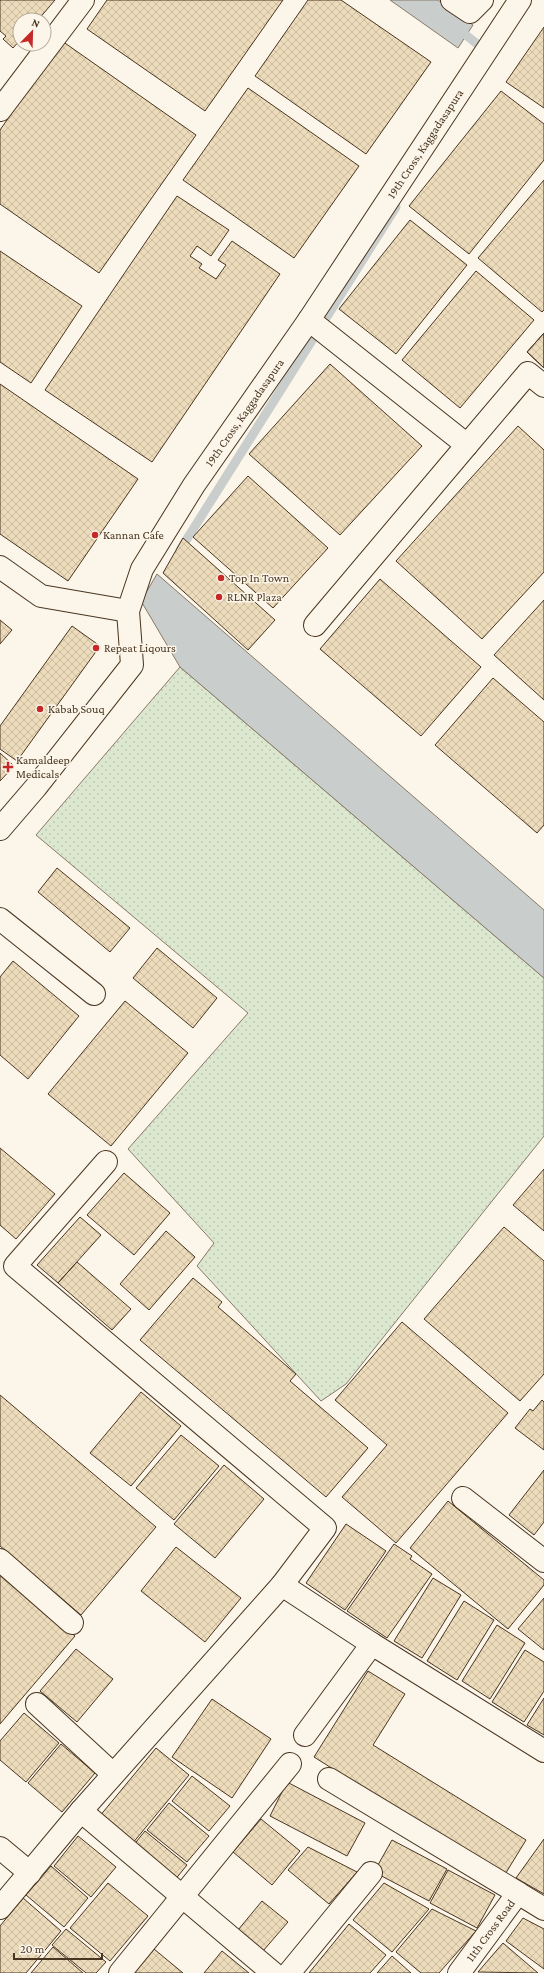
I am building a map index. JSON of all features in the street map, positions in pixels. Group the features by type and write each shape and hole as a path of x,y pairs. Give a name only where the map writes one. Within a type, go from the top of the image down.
{"street":[{"path":"0,110 83,0"},
{"path":"452,0 470,12 482,0"},
{"name":"19th Cross, Kaggadasapura","path":"0,829 36,787 132,664 128,611 142,569 146,562 194,485 309,320 520,0"},
{"path":"309,320 467,445"},
{"path":"315,625 528,373 544,386"},
{"path":"0,567 41,596 128,611"},
{"path":"0,919 94,994"},
{"path":"0,1908 113,1774 282,1585 325,1528 15,1266 106,1162"},
{"path":"463,1498 544,1561"},
{"path":"0,1560 72,1623"},
{"path":"282,1585 372,1644 544,1750"},
{"path":"305,1735 372,1644"},
{"path":"38,1704 113,1774"},
{"path":"120,1973 290,1764"},
{"path":"329,1779 518,1893"},
{"path":"82,1811 273,1973"},
{"path":"0,1848 30,1873"},
{"path":"289,1973 371,1873"},
{"name":"11th Cross Road","path":"459,1973 518,1893 544,1909"}],"green space":[{"path":"180,667 544,978 544,1136 346,1384 321,1401 197,1266 214,1243 128,1149 248,1013 36,835"}],"shaded area":[{"path":"390,0 438,0 473,25 458,48"},
{"path":"157,574 544,910 544,978 180,667 141,601"}],"building":[{"path":"0,0 55,0 45,12 12,12 12,47 3,39 6,36 0,31"},
{"path":"107,0 283,0 205,111 87,29"},
{"path":"308,0 341,0 431,62 366,154 255,76"},
{"path":"544,27 544,108 506,82"},
{"path":"62,41 196,135 99,273 0,204 0,130"},
{"path":"248,88 359,166 294,258 183,180"},
{"path":"501,91 544,124 544,160 469,254 409,206"},
{"path":"544,180 544,310 542,312 478,258"},
{"path":"177,196 229,230 211,256 197,246 190,256 202,264 199,268 216,279 226,265 218,260 232,241 280,274 152,462 45,390"},
{"path":"410,220 467,265 396,354 339,309"},
{"path":"0,251 82,306 31,383 0,362"},
{"path":"476,271 534,320 460,408 402,360"},
{"path":"544,333 544,368 527,352"},
{"path":"544,333 544,368 527,352"},
{"path":"330,364 422,446 340,535 249,454"},
{"path":"0,384 138,479 68,581 0,534"},
{"path":"518,426 544,450 544,572 482,639 396,561"},
{"path":"248,476 328,548 273,608 193,537"},
{"name":"RLNR Plaza","path":"183,538 275,620 248,650 163,573"},
{"path":"380,579 481,667 421,736 320,649"},
{"path":"544,600 544,700 494,655"},
{"path":"0,620 12,630 0,644"},
{"path":"72,626 100,646 17,761 0,749 0,726"},
{"path":"493,678 544,722 544,825 537,833 435,745"},
{"path":"0,753 14,766 0,781"},
{"path":"57,868 130,928 110,952 38,892"},
{"path":"157,948 217,998 193,1028 133,978"},
{"path":"13,961 79,1016 28,1079 0,1055 0,977"},
{"path":"125,1001 188,1053 111,1146 48,1094"},
{"path":"0,1148 55,1194 16,1239 0,1225"},
{"path":"544,1169 544,1231 513,1205"},
{"path":"124,1173 170,1213 134,1255 87,1215"},
{"path":"80,1217 101,1235 58,1283 37,1265"},
{"path":"504,1227 544,1261 544,1374 520,1401 424,1319"},
{"path":"166,1231 195,1257 149,1310 120,1284"},
{"path":"77,1262 131,1309 112,1330 58,1283"},
{"path":"193,1278 222,1302 218,1307 296,1374 290,1381 368,1448 326,1497 140,1340"},
{"path":"402,1322 508,1413 396,1543 342,1497 387,1445 335,1400"},
{"path":"141,1392 181,1426 131,1486 90,1453"},
{"path":"0,1395 156,1527 81,1615 0,1546"},
{"path":"542,1400 544,1402 544,1450 515,1428 530,1409 533,1411"},
{"path":"181,1435 219,1466 174,1520 136,1488"},
{"path":"224,1465 264,1499 215,1558 174,1524"},
{"path":"544,1470 544,1522 534,1535 509,1515"},
{"path":"448,1501 544,1580 544,1585 508,1629 410,1548"},
{"path":"346,1524 386,1551 345,1610 306,1583"},
{"path":"394,1544 412,1556 410,1559 432,1574 387,1638 347,1611"},
{"path":"176,1547 241,1598 205,1642 141,1591"},
{"path":"2,1574 75,1636 0,1724 0,1576"},
{"path":"433,1578 461,1595 422,1658 394,1641"},
{"path":"544,1598 544,1650 518,1629"},
{"path":"464,1601 494,1620 457,1680 427,1661"},
{"path":"497,1625 525,1643 490,1699 462,1681"},
{"path":"76,1649 113,1679 77,1722 40,1691"},
{"path":"525,1650 544,1662 544,1691 524,1722 492,1702"},
{"path":"368,1671 405,1694 373,1745 526,1840 504,1876 314,1757"},
{"path":"544,1698 544,1735 527,1725"},
{"path":"212,1699 271,1739 232,1798 172,1757"},
{"path":"24,1713 59,1743 26,1782 0,1760 0,1741"},
{"path":"61,1744 95,1773 62,1812 28,1783"},
{"path":"156,1748 189,1775 132,1844 99,1817"},
{"path":"192,1776 230,1806 209,1831 172,1801"},
{"path":"287,1782 365,1823 347,1856 270,1816"},
{"path":"169,1803 209,1836 187,1862 147,1830"},
{"path":"261,1819 300,1851 272,1885 233,1852"},
{"path":"145,1831 187,1865 174,1881 132,1847"},
{"path":"78,1836 116,1867 91,1897 54,1866"},
{"path":"544,1839 544,1894 516,1878"},
{"path":"392,1840 447,1869 429,1901 374,1872"},
{"path":"308,1847 357,1872 329,1904 288,1870"},
{"path":"51,1866 88,1898 64,1927 26,1895"},
{"path":"448,1870 495,1895 477,1928 430,1903"},
{"path":"108,1883 148,1916 110,1961 70,1928"},
{"path":"384,1883 429,1909 392,1952 353,1920"},
{"path":"23,1898 61,1931 26,1973 0,1973 0,1926"},
{"path":"262,1901 288,1922 263,1951 238,1930"},
{"path":"432,1909 476,1931 439,1973 421,1973 396,1952"},
{"path":"523,1918 544,1929 544,1969 506,1941"},
{"path":"349,1924 386,1955 370,1973 309,1973"},
{"path":"66,1929 106,1962 96,1973 86,1973 52,1945"},
{"path":"503,1943 538,1973 478,1972"},
{"path":"53,1947 83,1973 31,1973"},
{"path":"154,1949 183,1973 134,1973"},
{"path":"222,1951 249,1973 204,1973"},
{"path":"392,1956 411,1973 377,1973"}],"waterway":[{"path":"457,28 486,51"},
{"path":"180,550 396,207"}],"place":[{"name":"Kannan Cafe","path":"95,535"},
{"name":"Top In Town","path":"221,578"},
{"name":"RLNR Plaza","path":"219,597"},
{"name":"Repeat Liqours","path":"96,648"},
{"name":"Kabab Souq","path":"40,709"},
{"name":"Kamaldeep Medicals","path":"8,767"}]}
